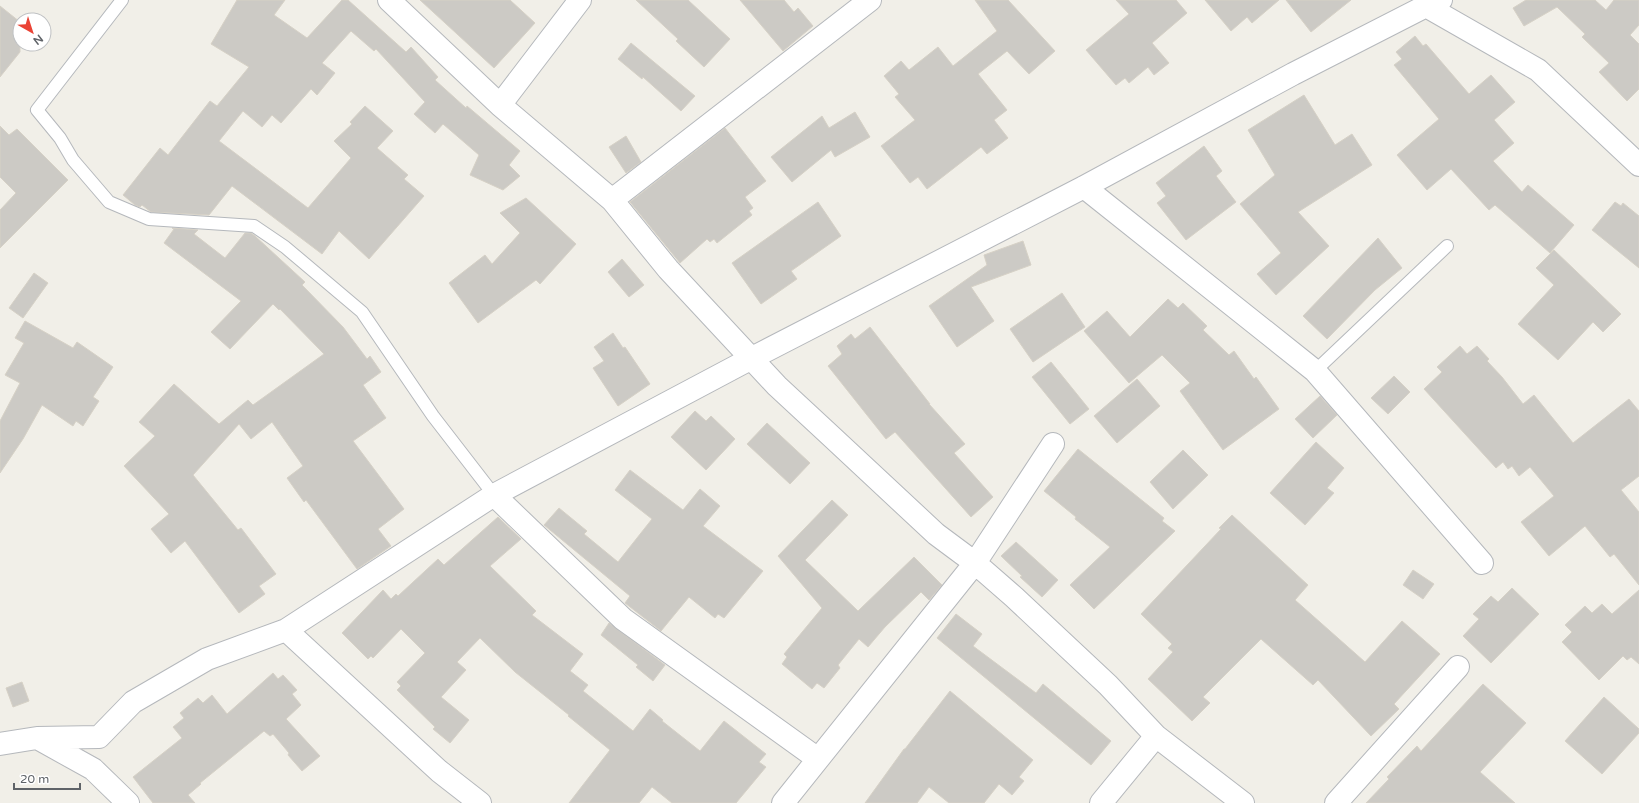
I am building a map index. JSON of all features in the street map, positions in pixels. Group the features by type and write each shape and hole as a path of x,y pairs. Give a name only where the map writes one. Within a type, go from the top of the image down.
{"street":[{"path":"389,0 500,105 612,200 668,269 777,386 936,534 975,563 1014,597 1108,684 1156,736 1243,803"},
{"path":"500,105 580,0"},
{"path":"612,200 870,0"},
{"path":"0,744 38,738 99,737 133,702 207,658 286,630 494,496 752,358 1084,187 1293,74 1433,3 1538,70 1639,165"},
{"path":"1084,187 1315,372 1482,563"},
{"path":"783,803 975,563 1053,444"},
{"path":"494,496 624,619 818,758"},
{"path":"286,630 439,771 480,803"},
{"path":"1336,803 1458,667"},
{"path":"1101,803 1156,736"},
{"path":"38,738 93,769 128,803"}],"lane":[{"path":"122,0 37,110 60,138 73,160 109,202 149,219 254,226 285,247 362,312 433,416 494,496"},
{"path":"1315,372 1447,246"}],"building":[{"path":"237,0 285,0 274,15 307,38 342,0 348,0 406,52 411,47 438,77 435,80 466,108 467,106 520,151 509,165 520,176 503,190 470,175 479,155 443,124 435,133 414,114 425,102 376,49 374,51 351,31 322,63 335,73 317,95 311,89 281,123 272,115 262,127 243,111 219,141 308,208 351,158 334,141 352,124 350,122 365,106 393,131 377,148 408,175 404,179 424,196 369,259 339,231 322,254 232,186 209,215 151,212 142,205 140,207 135,205 123,195 160,148 168,155 210,101 217,106 249,67 211,44"},
{"path":"420,0 510,0 535,23 494,68"},
{"path":"636,0 688,0 730,39 704,67 676,41 678,39"},
{"path":"740,0 784,0 794,12 798,8 813,26 783,51"},
{"path":"975,0 1008,0 1055,51 1029,74 1007,51 978,74 1007,110 994,120 1008,138 987,154 981,147 927,189 918,177 910,183 881,146 915,120 895,97 899,94 884,76 901,61 909,70 938,47 953,66 997,31"},
{"path":"1116,0 1176,0 1187,13 1152,43 1169,63 1154,75 1148,67 1129,83 1125,78 1116,85 1086,50 1129,14"},
{"path":"1205,0 1279,0 1252,23 1247,17 1231,31"},
{"path":"1286,0 1351,0 1311,32"},
{"path":"1526,0 1595,0 1606,10 1614,0 1639,0 1639,25 1630,35 1639,44 1639,89 1627,101 1599,72 1609,63 1582,37 1585,34 1557,7 1524,26 1513,8"},
{"path":"0,6 12,16 12,52 20,52 0,77"},
{"path":"1415,36 1423,46 1426,44 1469,94 1491,75 1515,102 1494,120 1514,143 1493,161 1522,192 1528,185 1574,225 1550,253 1495,205 1489,210 1451,169 1427,190 1397,155 1439,119 1394,65 1402,59 1396,52"},
{"path":"631,43 695,96 681,111 643,77 642,79 618,59"},
{"path":"1304,95 1335,145 1352,134 1372,165 1298,212 1329,246 1276,295 1257,274 1281,253 1240,204 1275,175 1248,130"},
{"path":"855,112 870,137 835,157 831,150 792,182 771,157 822,116 829,128"},
{"path":"0,126 9,135 17,129 68,180 0,248 0,210 16,193 0,177"},
{"path":"725,128 766,181 745,197 753,208 749,211 752,215 717,243 714,239 710,242 707,239 680,263 630,202"},
{"path":"626,136 641,162 626,173 609,147"},
{"path":"1204,146 1222,171 1216,176 1236,202 1186,240 1157,203 1166,196 1156,183"},
{"path":"526,198 576,244 540,284 536,280 478,323 449,283 485,255 492,264 520,233 500,213"},
{"path":"818,202 841,236 791,271 797,279 761,304 732,263"},
{"path":"1615,202 1621,206 1623,203 1639,216 1639,268 1592,230"},
{"path":"172,228 198,230 194,234 225,258 245,233 251,233 305,282 302,285 343,327 367,359 370,356 381,372 363,385 386,418 353,441 404,509 378,529 391,546 357,569 306,500 304,502 287,478 303,466 272,422 251,439 239,424 193,475 238,530 241,528 276,574 259,586 265,594 239,613 185,541 171,553 151,529 169,514 124,466 155,436 139,422 174,384 219,424 248,400 253,405 324,354 280,309 279,310 273,304 230,349 211,332 241,301 164,243 174,229"},
{"path":"1378,238 1402,268 1375,290 1327,339 1303,316"},
{"path":"1023,241 1031,265 971,287 994,321 957,347 929,306 987,265 984,255"},
{"path":"1554,250 1621,314 1603,332 1593,322 1558,360 1518,324 1554,285 1536,268"},
{"path":"622,259 644,285 629,297 608,272"},
{"path":"34,273 48,283 23,318 9,308"},
{"path":"1062,293 1085,327 1033,362 1010,329"},
{"path":"1168,299 1178,308 1183,303 1207,326 1203,330 1229,355 1234,351 1254,379 1256,377 1279,409 1223,450 1180,391 1190,383 1162,355 1129,383 1084,331 1107,311 1130,337"},
{"path":"25,321 73,348 77,342 113,367 93,397 99,401 83,426 76,421 73,426 42,405 23,439 0,473 0,421 20,383 5,375 24,343 15,338"},
{"path":"870,327 929,404 965,444 954,453 993,497 971,517 895,432 886,439 828,366 842,354 837,346 851,334 855,339"},
{"path":"613,333 623,348 625,347 650,384 618,406 593,368 604,361 594,347"},
{"path":"1460,346 1467,354 1477,346 1489,359 1487,361 1502,377 1523,404 1534,395 1573,443 1629,399 1639,411 1639,476 1621,490 1639,512 1639,585 1614,554 1610,557 1585,526 1549,556 1521,522 1554,496 1530,467 1519,476 1512,466 1508,469 1503,462 1496,468 1424,389 1442,372 1437,367"},
{"path":"1051,362 1089,409 1070,424 1032,377"},
{"path":"1394,376 1410,392 1388,414 1371,398"},
{"path":"1137,379 1160,406 1117,443 1094,416"},
{"path":"1320,396 1337,415 1313,438 1295,419"},
{"path":"695,411 706,421 711,416 735,439 706,470 671,437"},
{"path":"767,423 810,463 790,484 747,444"},
{"path":"1316,442 1344,468 1327,488 1334,493 1305,525 1270,493"},
{"path":"1078,449 1164,518 1162,521 1175,531 1094,609 1070,585 1110,547 1075,519 1076,517 1044,491"},
{"path":"1183,450 1208,475 1173,509 1150,482"},
{"path":"630,470 683,510 700,489 720,506 703,526 763,571 724,618 718,614 715,618 689,597 661,631 625,603 630,596 544,525 559,508 587,531 584,534 618,562 652,519 615,490"},
{"path":"832,500 848,515 805,560 858,611 914,557 942,585 929,600 921,592 885,627 868,647 859,639 838,665 840,668 824,688 817,683 812,689 782,664 787,657 784,654 822,608 778,556"},
{"path":"1232,515 1308,585 1295,600 1365,662 1402,621 1440,654 1394,704 1399,709 1371,736 1318,680 1313,685 1261,639 1203,697 1210,703 1192,721 1148,679 1173,652 1168,648 1172,644 1141,614 1221,529 1219,528"},
{"path":"498,517 521,539 490,566 536,611 532,615 583,654 570,671 588,685 583,691 633,731 650,709 663,720 662,721 700,751 724,721 766,754 759,762 766,767 736,803 672,803 652,787 639,803 569,803 610,750 515,672 480,638 457,662 466,670 441,697 469,720 450,743 433,729 435,727 397,690 401,686 397,682 425,653 401,629 373,658 371,656 368,659 342,633 383,590 391,599 396,594 398,596 438,559 444,565"},
{"path":"1016,542 1058,580 1042,597 1020,577 1022,576 1001,556"},
{"path":"1413,570 1434,584 1423,599 1403,585"},
{"path":"1512,588 1539,614 1491,663 1463,636 1479,619 1473,614 1491,596 1498,602"},
{"path":"1639,590 1639,664 1631,657 1627,660 1623,656 1599,680 1562,642 1572,632 1565,625 1585,606 1592,613 1602,604 1612,614"},
{"path":"956,614 982,634 973,646 1036,693 1043,684 1111,741 1091,765 937,638"},
{"path":"609,623 665,665 653,681 636,667 638,665 601,635"},
{"path":"273,673 278,679 283,675 297,690 292,694 301,705 286,719 320,756 302,771 273,734 270,736 264,731 200,783 201,784 188,795 195,803 153,803 133,777 182,738 173,727 184,718 180,713 198,698 203,703 212,695 227,714"},
{"path":"22,682 29,701 13,707 6,688"},
{"path":"1483,684 1526,723 1480,772 1515,803 1366,803 1389,779 1387,777 1417,746 1421,751"},
{"path":"950,691 1033,760 1019,777 1024,781 1012,795 999,784 984,803 949,803 929,787 917,803 865,803 904,749"},
{"path":"1604,697 1639,729 1639,733 1602,774 1565,741"}]}
